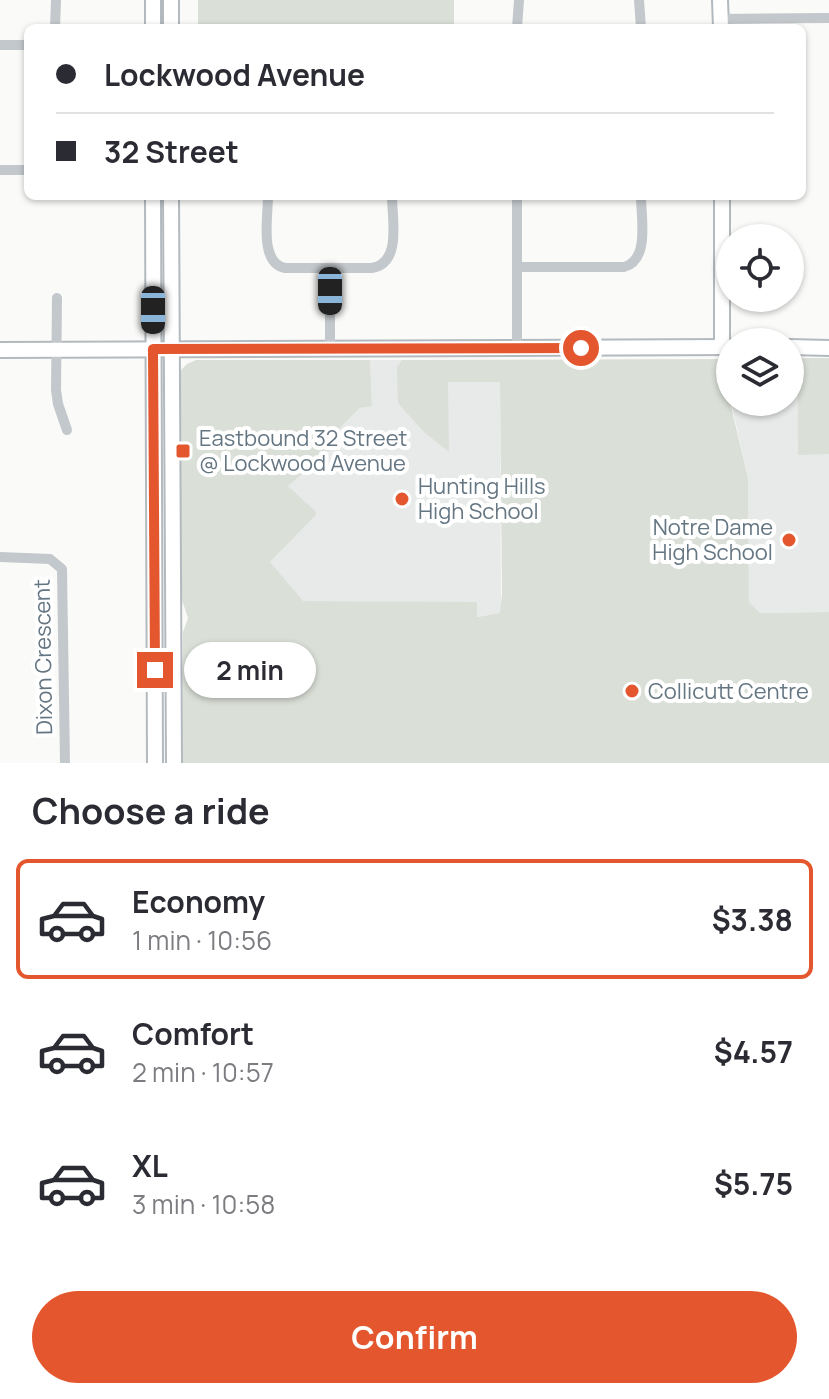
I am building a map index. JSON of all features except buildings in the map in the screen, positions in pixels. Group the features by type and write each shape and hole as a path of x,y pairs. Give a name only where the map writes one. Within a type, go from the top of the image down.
{"street":[{"path":"55,24 56,0"},
{"path":"153,0 153,24"},
{"path":"171,0 171,24"},
{"path":"517,24 519,0"},
{"path":"639,0 641,24"},
{"path":"720,0 721,23 829,18"},
{"path":"0,45 24,45"},
{"path":"0,170 24,170"},
{"path":"153,200 155,763"},
{"path":"171,200 174,763"},
{"path":"268,200 268,249 275,264 285,268 372,268 388,262 392,248 392,200"},
{"path":"517,200 517,348"},
{"path":"517,267 631,265 640,252 641,200"},
{"path":"722,200 725,328"},
{"path":"330,268 330,349"},
{"path":"57,298 57,397 67,430"},
{"path":"0,350 716,347"},
{"path":"804,347 829,348"},
{"name":"Dixon Crescent","path":"0,557 50,559 62,569 65,763"}],"shaded area":[{"path":"198,0 454,0 454,24 198,24"},
{"path":"804,358 829,358 829,454 798,455 798,416 804,416"},
{"path":"716,359 716,416 733,416 748,478 749,602 760,613 829,612 829,763 182,763 183,632 188,618 179,591 181,370 187,364 196,360 370,360 372,406 360,408 337,431 341,442 288,486 316,515 270,562 303,601 477,602 477,617 500,613 500,382 448,382 449,452 424,432 398,403 397,367 402,360"},
{"name":"Hunting Hills High School","path":"370,360 500,360 501,613 476,617 477,603 302,601 270,562 316,515 288,486 341,443 337,431 360,408 372,405"},
{"name":"Notre Dame High School","path":"734,416 798,416 798,454 829,454 829,612 760,613 749,603 748,478"}],"place":[{"name":"Eastbound 32 Street @ Lockwood Avenue","path":"183,451"},
{"name":"Hunting Hills High School","path":"402,499"},
{"name":"Notre Dame High School","path":"789,540"},
{"name":"Collicutt Centre","path":"632,691"}],"route":[{"path":"155,670 153,349 581,348"}]}
